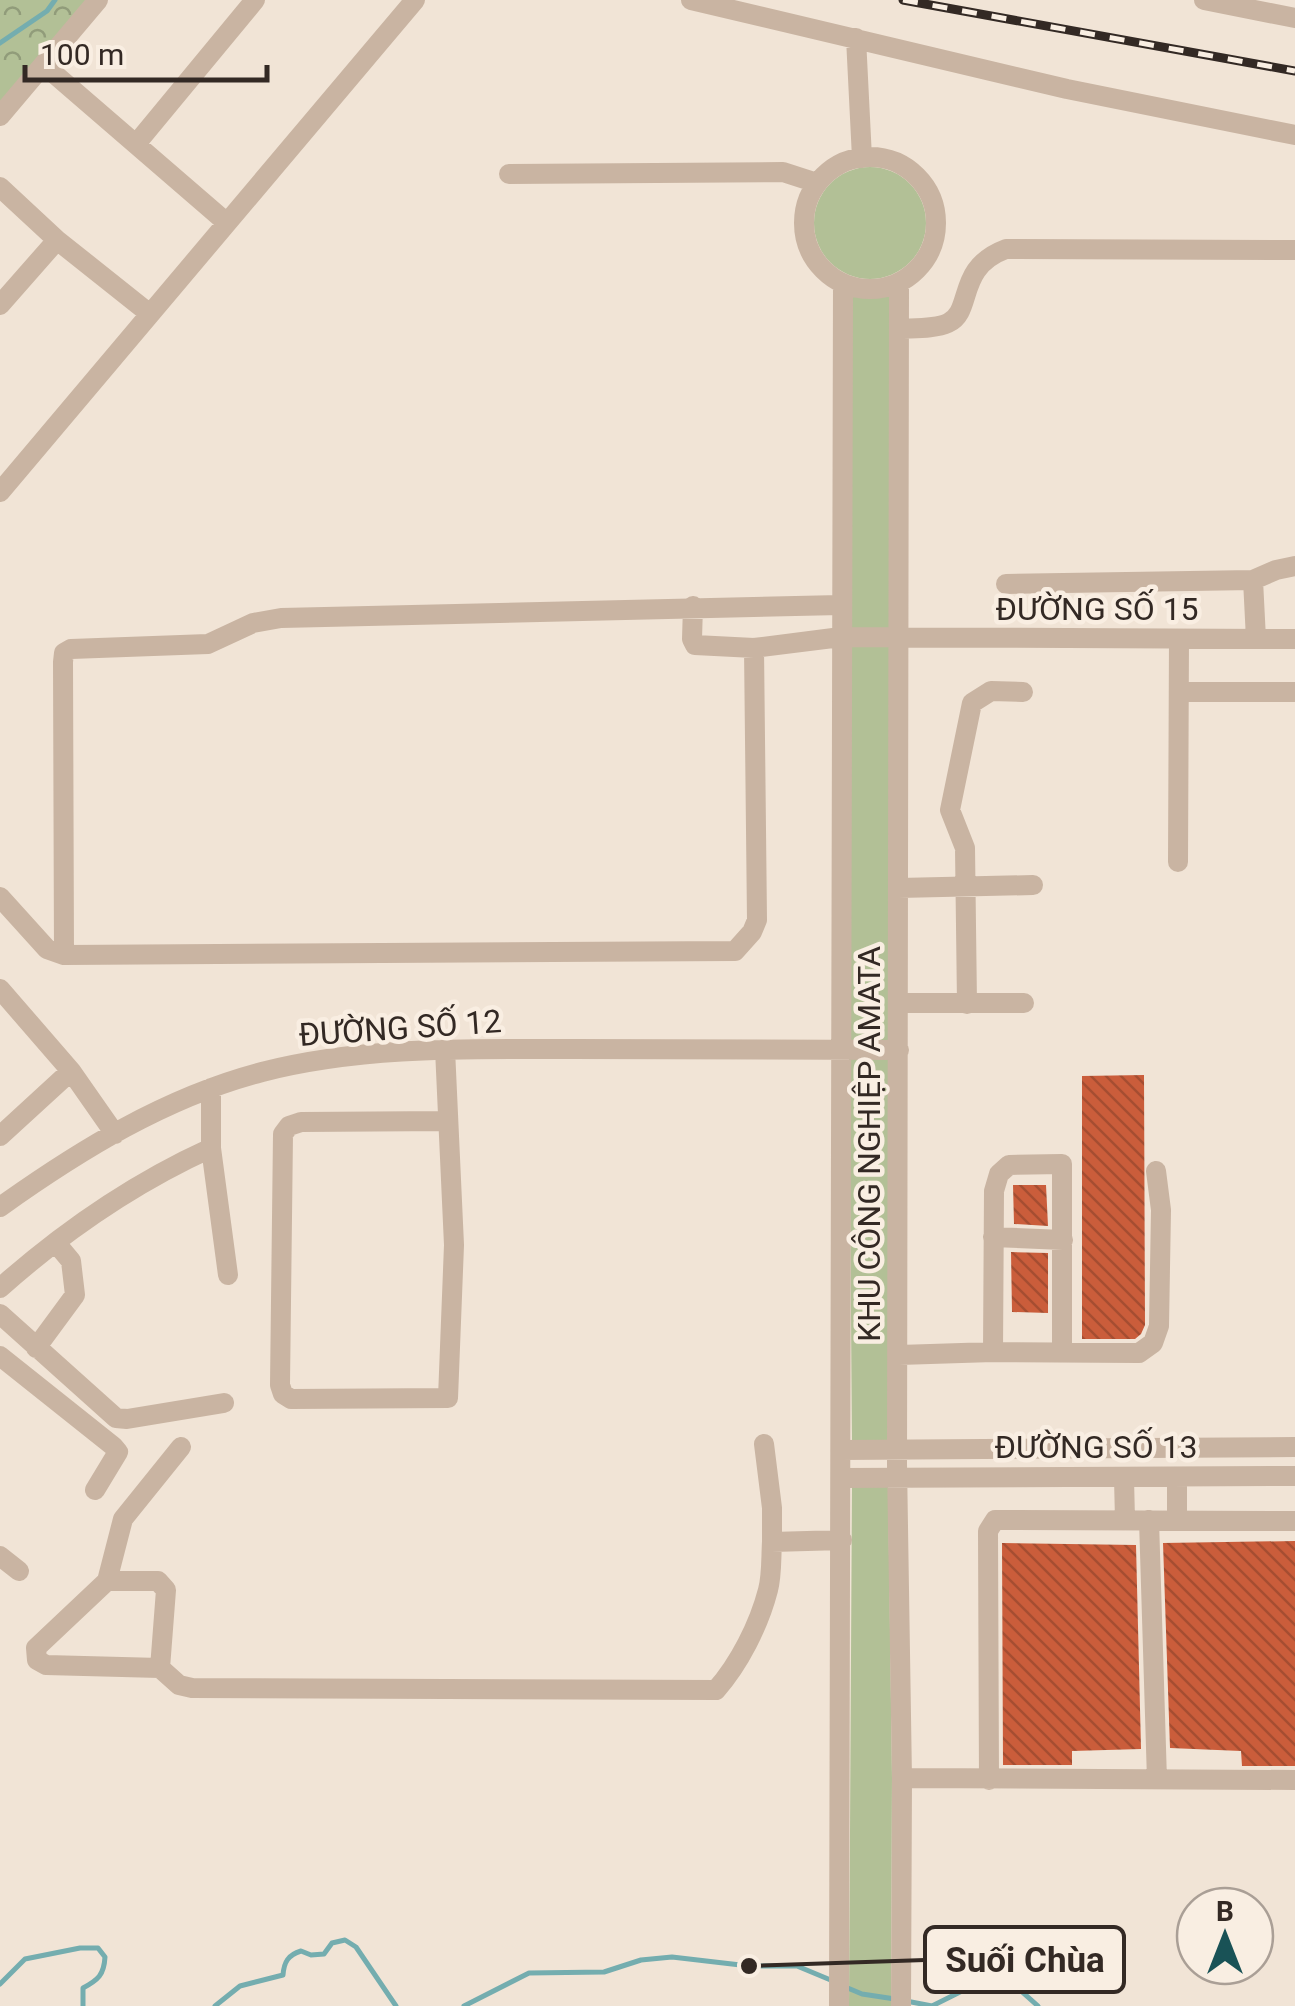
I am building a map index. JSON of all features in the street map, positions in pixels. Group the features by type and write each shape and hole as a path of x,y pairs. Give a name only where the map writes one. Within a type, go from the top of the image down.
{"street":[{"path":"0,116 98,0"},
{"path":"136,144 255,0"},
{"path":"0,492 415,0"},
{"path":"691,0 1067,88 1295,135"},
{"path":"1204,0 1295,18"},
{"path":"856,38 862,158"},
{"path":"44,65 227,223"},
{"path":"862,158 882,158 902,165 918,178 933,205 936,236 929,255 916,271 898,283 880,288 844,283 827,273 806,240 804,220 817,184 844,162 862,158"},
{"path":"509,174 784,172 817,184"},
{"path":"0,187 57,240 150,314"},
{"path":"0,305 57,240"},
{"path":"899,329 946,325 954,319 974,269 988,255 1006,249 1295,250"},
{"name":"KHU CÔNG NGHIỆP AMATA","path":"839,2006 840,605 844,283"},
{"name":"KHU CÔNG NGHIỆP AMATA","path":"898,283 901,2006"},
{"path":"1006,584 1253,580 1295,566"},
{"path":"1253,580 1256,639"},
{"path":"64,955 62,662 71,649 208,644 253,624 281,618 840,605"},
{"name":"ĐƯỜNG SỐ 15","path":"694,606 694,644 754,648 841,637 1295,639"},
{"path":"1178,862 1179,639"},
{"path":"0,897 47,949 64,955 735,951 757,920 754,648"},
{"path":"967,1004 965,848 950,810 972,703 991,691 1023,692"},
{"path":"1179,692 1295,692"},
{"path":"899,888 1033,886"},
{"path":"0,989 71,1072 115,1134"},
{"path":"898,1004 1024,1003"},
{"path":"445,1049 454,1245 448,1398 290,1398 282,1394 283,1134 289,1126 301,1122 448,1121"},
{"name":"ĐƯỜNG SỐ 12","path":"0,1206 66,1161 142,1118 211,1088 262,1072 328,1059 445,1049 898,1050"},
{"path":"0,1136 71,1072"},
{"path":"211,1088 211,1148 228,1275"},
{"path":"0,1288 101,1209 179,1162 211,1148"},
{"path":"992,1352 994,1190 999,1174 1009,1165 1062,1164 1062,1352"},
{"path":"899,1355 1139,1353 1152,1343 1159,1326 1162,1210 1156,1172"},
{"path":"993,1237 1063,1240"},
{"path":"36,1348 74,1301 71,1261 56,1242"},
{"path":"0,1314 116,1418 224,1404"},
{"path":"0,1356 114,1446 118,1452 115,1460 95,1490"},
{"path":"180,1447 123,1519 106,1581 36,1648 37,1660 46,1666 160,1668 179,1685 192,1688 716,1690 749,1637 768,1589 772,1508 764,1444"},
{"name":"ĐƯỜNG SỐ 13","path":"842,1450 1295,1446"},
{"name":"ĐƯỜNG SỐ 13","path":"842,1478 1295,1476"},
{"path":"1124,1478 1125,1520"},
{"path":"1177,1478 1177,1520"},
{"path":"989,1780 988,1532 996,1520 1295,1521"},
{"path":"1149,1520 1157,1780"},
{"path":"772,1542 842,1540"},
{"path":"0,1556 19,1571"},
{"path":"106,1581 164,1584 160,1668"},
{"path":"902,1778 1295,1780"}],"green space":[{"path":"0,0 93,0 0,110"},
{"path":"870,167 892,171 910,183 922,201 926,223 922,245 910,263 892,275 870,279 848,275 830,263 818,245 814,223 818,201 830,183 848,171"},
{"path":"851,296 889,296 889,632 850,632"},
{"path":"850,642 889,643 889,1044 849,1044"},
{"path":"849,1054 889,1055 888,1444 852,1444"},
{"path":"888,1482 891,2006 849,2006 852,1483"}],"building":[{"path":"1144,1075 1145,1325 1135,1339 1082,1339 1082,1076"},
{"path":"1013,1185 1046,1185 1048,1226 1014,1224"},
{"path":"1011,1252 1048,1253 1048,1313 1012,1312"},
{"path":"1295,1541 1295,1766 1242,1766 1241,1751 1170,1748 1163,1543"},
{"path":"1002,1543 1136,1545 1141,1749 1072,1751 1072,1765 1003,1765"}],"waterway":[{"path":"0,43 47,11 55,0"},
{"path":"215,2006 240,1986 283,1975 287,1960 297,1953 324,1954 332,1943 345,1940 356,1947 396,2006"},
{"path":"0,1984 25,1959 98,1948 105,1957 102,1973 83,1988 83,2006"},
{"path":"464,2006 529,1973 604,1972 641,1960 672,1957 749,1966 797,1966 833,1981"},
{"path":"906,2001 932,2006 980,1982 1011,1982 1038,2006"},
{"path":"843,1986 862,1994 895,1999"}],"railway":[{"path":"903,0 1295,71"}],"place":[{"name":"Suối Chùa","path":"749,1966"}]}
